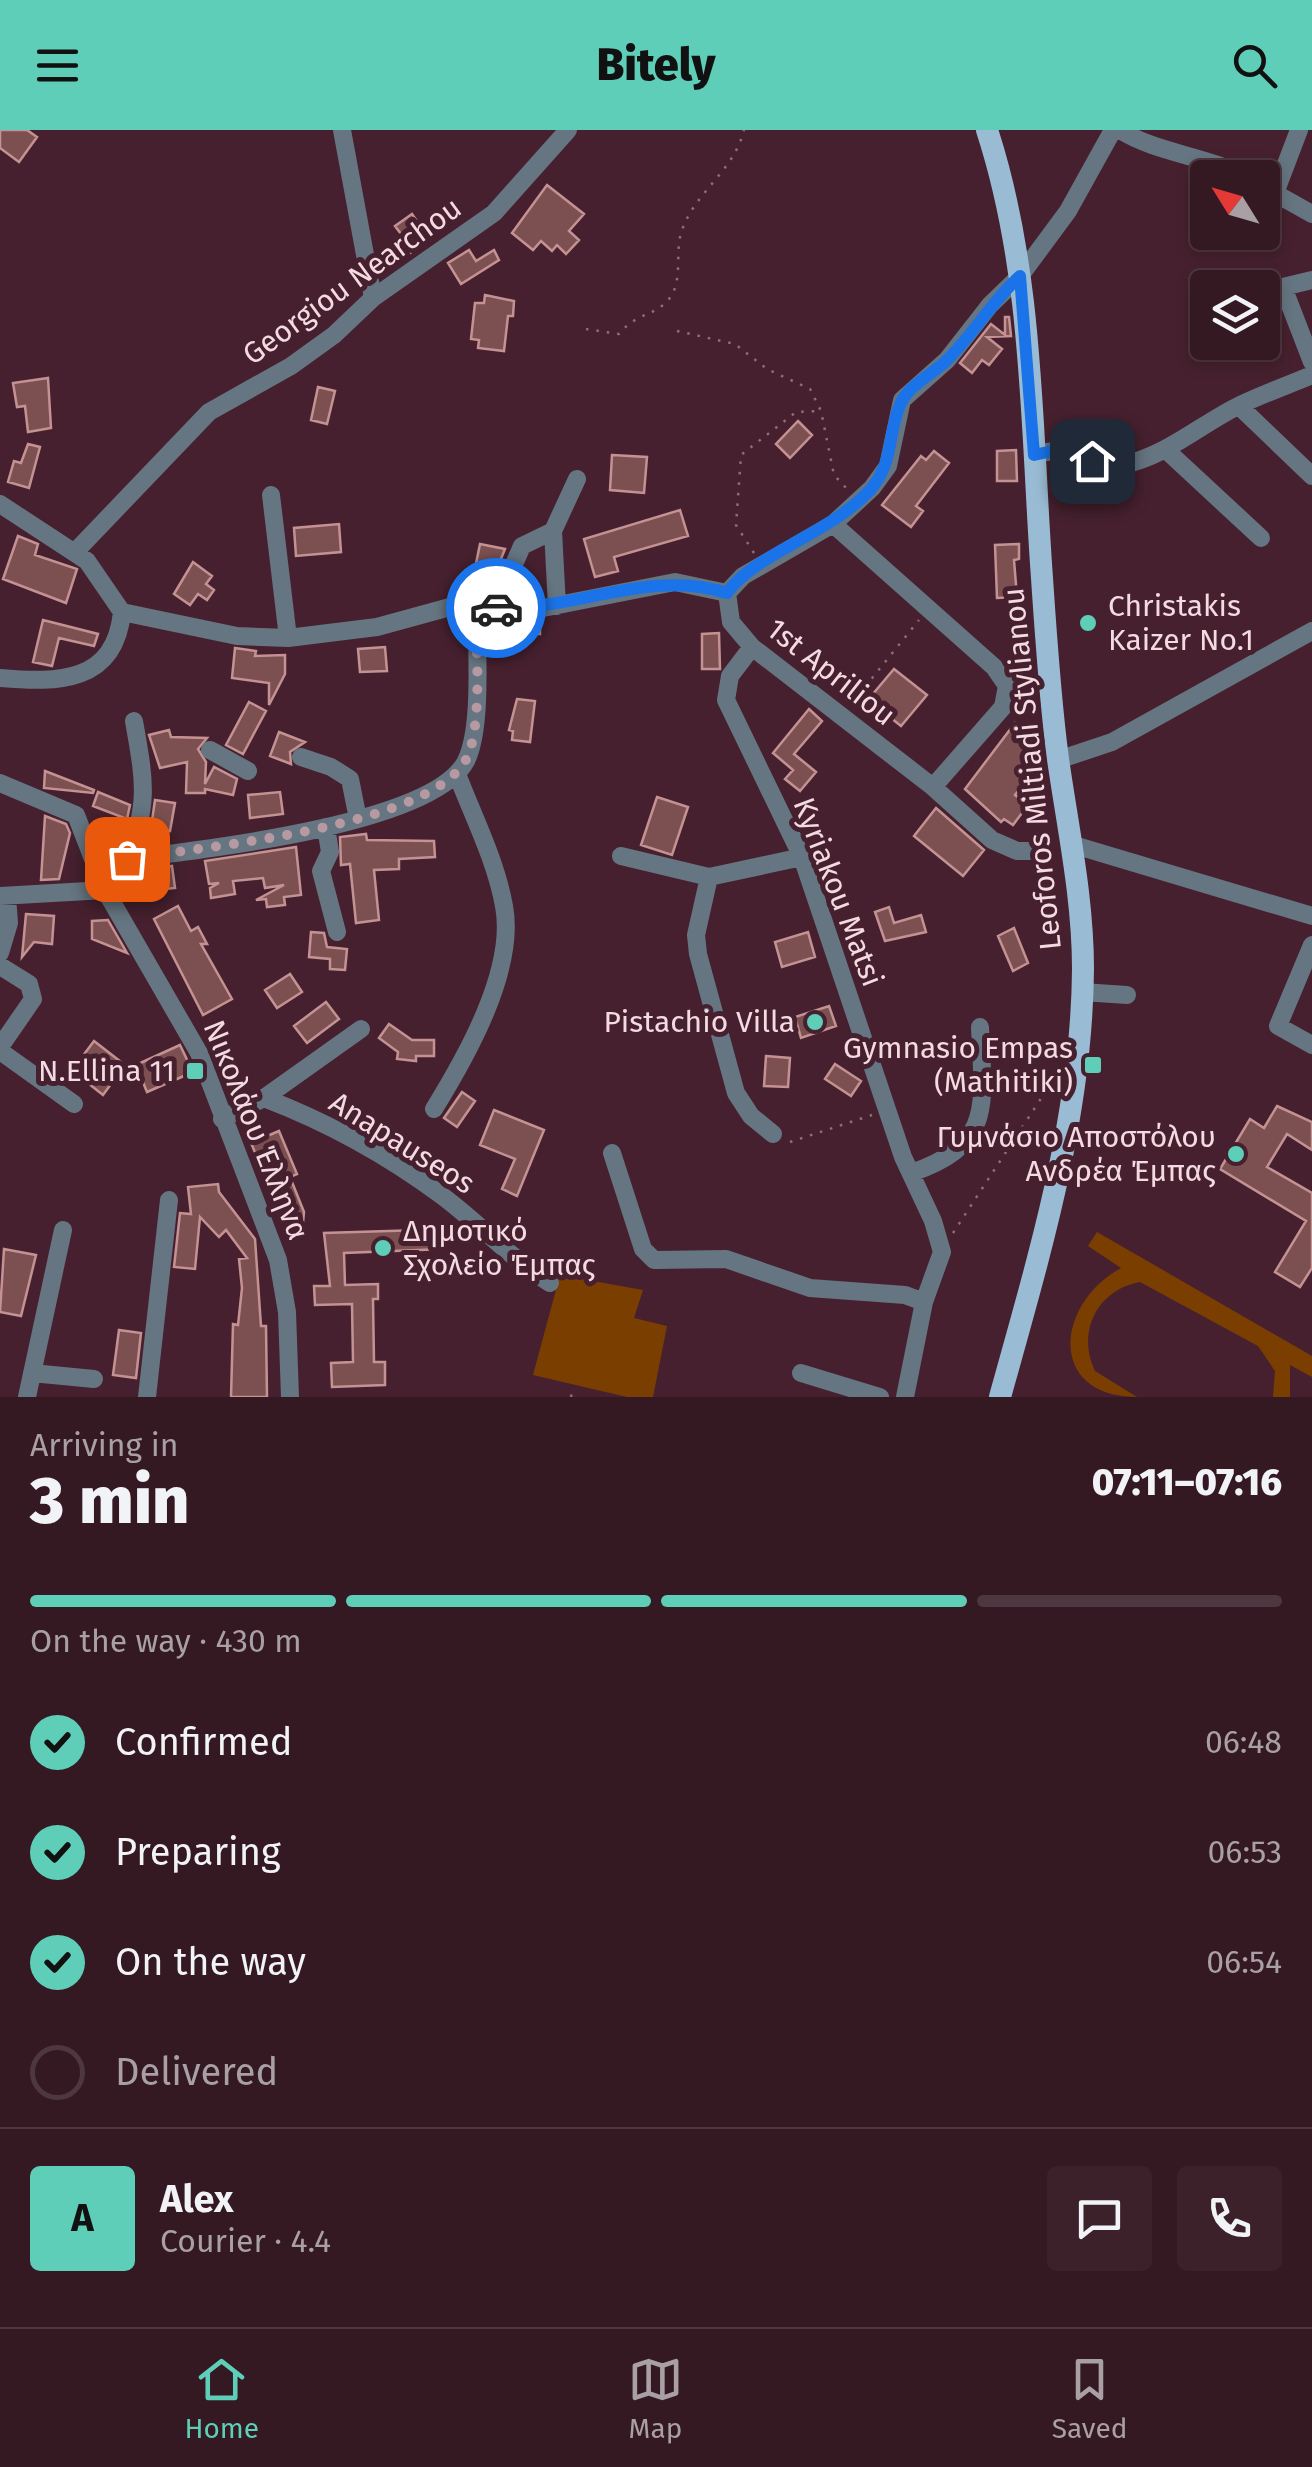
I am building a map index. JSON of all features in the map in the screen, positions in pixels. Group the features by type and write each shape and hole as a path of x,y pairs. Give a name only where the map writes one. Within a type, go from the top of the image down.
{"main road":[{"name":"Leoforos Miltiadi Stylianou","path":"988,130 1004,184 1020,276 1058,760 1074,846 1082,992 1079,1057 1051,1209 1000,1397"}],"street":[{"path":"342,130 373,298"},
{"name":"Georgiou Nearchou","path":"76,552 209,412 291,366 334,335 373,298 494,212 568,130"},
{"path":"0,504 76,552 98,574 122,612 237,636 288,638 377,626 450,607 556,606 674,582 727,593 767,561 833,524 859,502 888,466 902,400 948,360 990,305 1020,276 1068,211 1117,130 1148,144 1209,160"},
{"path":"1280,167 1298,130"},
{"path":"1280,196 1312,214"},
{"path":"1312,280 1283,287 1312,362"},
{"path":"1034,455 1066,448 1104,466 1117,466 1165,449 1239,406 1312,375"},
{"path":"1239,406 1312,476"},
{"path":"1165,449 1261,538"},
{"path":"556,606 553,531 577,479"},
{"path":"272,495 288,638"},
{"path":"833,524 1004,678 1008,697 933,787"},
{"path":"476,608 504,589 522,546 553,531"},
{"name":"1st Apriliou","path":"727,593 731,622 752,646 933,787 992,840 1017,851 1034,851"},
{"path":"95,863 326,827 431,792 457,774 473,738 476,608"},
{"path":"0,678 87,673 112,650 122,612"},
{"path":"1058,760 1112,742 1312,631"},
{"name":"Kyriakou Matsi","path":"752,646 730,676 726,700 802,857 887,1109 942,1252"},
{"path":"127,859 146,808 147,790 134,721"},
{"path":"210,750 248,770"},
{"path":"301,757 331,767 350,780 358,819"},
{"path":"434,1109 466,1057 482,1018 506,930 498,882 457,774"},
{"name":"Νικολάου Έλληνα","path":"0,783 76,814 106,890 186,1026 284,1281 290,1397"},
{"path":"326,827 330,852 321,871 337,932"},
{"path":"1074,846 1312,916"},
{"path":"621,856 708,876 802,857"},
{"path":"708,876 696,935 698,954 736,1093 751,1116 773,1134"},
{"path":"0,953 9,923 4,896 106,890"},
{"path":"1312,945 1278,1026 1312,1045"},
{"path":"0,966 28,984 33,998 0,1049 74,1104"},
{"path":"1082,992 1128,995"},
{"path":"911,1174 944,1162 962,1150 974,1132 983,1094 980,1027"},
{"path":"222,1119 264,1098 360,1029"},
{"name":"Anapauseos","path":"264,1098 375,1151 440,1194 550,1284"},
{"path":"612,1154 643,1249 654,1260 726,1258 810,1288 905,1295 924,1302"},
{"path":"146,1397 168,1200"},
{"path":"27,1397 63,1230"},
{"path":"905,1397 924,1302 942,1252"},
{"path":"801,1372 880,1397"},
{"path":"32,1373 94,1379"}],"path":[{"path":"586,328 619,334 633,316 657,311 672,295 681,230 702,196 735,158 744,130"},
{"path":"677,331 735,344 767,369 810,390 820,411 834,475 859,502"},
{"path":"767,561 748,549 736,525 741,455 796,412 820,411"},
{"path":"841,716 928,609"},
{"path":"942,1252 1035,1103 1060,1072 1079,1057"},
{"path":"773,1134 792,1142 887,1109"},
{"path":"571,1397 573,1388"}],"shaded area":[{"path":"1097,1232 1312,1356 1312,1377 1290,1365 1290,1397 1273,1397 1275,1371 1258,1346 1140,1282 1125,1286 1102,1303 1088,1342 1095,1371 1137,1397 1108,1393 1087,1382 1075,1366 1070,1346 1073,1325 1083,1303 1099,1284 1121,1268 1088,1246"},
{"path":"560,1275 643,1290 634,1318 667,1326 653,1397 627,1397 533,1375"}],"building":[{"path":"0,130 27,130 37,137 19,162 0,148"},
{"path":"547,185 584,214 569,231 579,240 566,254 557,245 552,251 541,241 533,250 512,233"},
{"path":"412,214 430,240 404,257 393,240 401,234 395,226"},
{"path":"469,250 476,261 494,250 499,260 461,284 448,263"},
{"path":"485,295 514,301 504,351 478,348 479,340 471,339 475,303 484,303"},
{"path":"1005,317 1009,317 1011,336 987,337 1002,349 989,365 982,360 972,373 960,363 991,324 1005,335"},
{"path":"48,378 51,428 28,432 25,406 17,407 13,383"},
{"path":"318,387 335,391 327,424 311,420"},
{"path":"798,421 812,435 790,458 776,444"},
{"path":"28,444 40,447 29,488 8,482 14,461 21,463"},
{"path":"1016,450 1017,481 997,481 997,451"},
{"path":"934,451 949,463 916,506 923,511 911,527 882,505 921,456 926,460"},
{"path":"612,455 647,457 644,493 610,490"},
{"path":"680,510 688,536 614,557 618,571 595,577 584,539"},
{"path":"339,524 341,552 296,556 294,528"},
{"path":"18,536 38,544 35,555 77,569 66,603 3,579"},
{"path":"480,544 505,549 492,581 473,578"},
{"path":"1019,544 1019,559 1014,560 1017,597 997,598 995,545"},
{"path":"193,562 212,576 206,584 214,590 207,600 198,594 190,605 174,594"},
{"path":"43,620 98,634 94,646 59,638 52,666 33,662"},
{"path":"497,620 540,620 540,634 497,634"},
{"path":"719,633 720,669 702,669 702,634"},
{"path":"385,647 387,671 360,672 358,649"},
{"path":"235,648 256,651 255,656 285,655 285,674 269,705 269,683 232,678"},
{"path":"894,669 927,695 901,726 876,706 880,701 872,695"},
{"path":"517,699 535,701 530,742 512,740 513,731 509,730"},
{"path":"249,702 266,711 243,754 226,745"},
{"path":"809,709 822,721 794,754 816,772 800,791 785,779 793,770 773,753"},
{"path":"1015,723 1031,734 1038,765 1015,795 1028,805 1013,825 1004,819 1001,822 965,789"},
{"path":"169,730 171,737 207,738 198,749 206,762 205,784 214,767 237,779 233,795 205,789 205,793 186,793 187,762 160,768 149,735"},
{"path":"279,732 305,742 290,752 291,764 270,756"},
{"path":"45,771 94,790 93,793 44,788"},
{"path":"98,792 130,805 127,819 93,806"},
{"path":"280,792 283,814 250,818 248,795"},
{"path":"657,797 688,807 672,855 641,845"},
{"path":"155,800 175,803 170,831 151,828"},
{"path":"936,808 984,850 963,876 914,836"},
{"path":"45,816 66,824 70,833 59,879 41,880"},
{"path":"366,834 367,840 434,841 435,857 399,859 399,869 374,870 379,920 356,923 350,864 341,865 340,837"},
{"path":"296,847 301,895 284,897 285,905 267,907 266,899 256,900 284,885 265,888 263,878 233,881 235,894 211,898 210,888 219,883 209,884 205,861"},
{"path":"172,866 175,888 128,893 126,872"},
{"path":"178,906 191,931 198,927 207,944 201,944 232,999 203,1015 154,919"},
{"path":"889,907 894,923 921,915 926,932 885,941 875,912"},
{"path":"26,914 54,916 52,944 34,942 22,957"},
{"path":"108,920 127,953 92,939 92,921"},
{"path":"1014,928 1028,963 1013,971 998,936"},
{"path":"311,932 324,933 327,947 347,949 345,970 330,969 330,959 309,957"},
{"path":"808,932 815,957 782,967 775,942"},
{"path":"290,974 302,992 277,1008 265,990"},
{"path":"326,1002 339,1019 307,1043 294,1026"},
{"name":"Pistachio Villa","path":"829,1006 836,1026 801,1038 795,1017"},
{"path":"389,1024 412,1040 434,1040 434,1056 416,1056 416,1061 397,1059 398,1052 379,1038"},
{"path":"94,1041 125,1065 103,1095 84,1080 88,1074 76,1065"},
{"path":"180,1045 193,1072 147,1092 136,1065"},
{"path":"766,1056 790,1058 788,1087 764,1086"},
{"path":"835,1064 861,1081 851,1096 825,1079"},
{"path":"462,1092 475,1101 457,1127 444,1118"},
{"path":"1277,1106 1312,1122 1312,1150 1287,1134 1267,1167 1312,1193 1312,1268 1300,1287 1275,1272 1306,1221 1220,1169 1250,1119 1264,1128"},
{"path":"494,1110 544,1130 517,1196 502,1189 515,1159 480,1145"},
{"path":"279,1131 297,1174 290,1177 304,1212 303,1223 286,1221 288,1203 278,1207 251,1143"},
{"path":"218,1184 219,1192 255,1239 261,1326 266,1326 267,1397 231,1397 233,1324 238,1325 242,1288 239,1259 247,1258 226,1230 219,1237 200,1217 195,1269 174,1267 180,1213 191,1214 188,1187"},
{"path":"421,1230 445,1235 444,1249 344,1253 345,1285 378,1284 378,1299 373,1299 374,1362 385,1362 385,1385 332,1387 331,1363 353,1362 352,1304 315,1305 314,1286 330,1286 324,1233"},
{"path":"4,1249 36,1255 21,1316 0,1312"},
{"path":"119,1330 141,1333 136,1378 113,1375"}],"way so far":[{"path":"127,859 326,827 442,787 463,766 473,738 476,608 496,608"}],"place":[{"name":"Christakis Kaizer No.1","path":"1088,623"},
{"name":"Pistachio Villa","path":"815,1022"},
{"name":"Gymnasio Empas (Mathitiki)","path":"1093,1065"},
{"name":"N.Ellina 11","path":"195,1071"},
{"name":"Γυμνάσιο Αποστόλου Ανδρέα Έμπας","path":"1236,1154"},
{"name":"Δημοτικό Σχολείο Έμπας","path":"383,1248"}],"route":[{"path":"496,608 543,608 674,582 690,582 727,593 743,576 833,524 872,488 888,466 902,400 948,360 990,305 1020,276 1034,455 1066,448 1092,461"}]}
